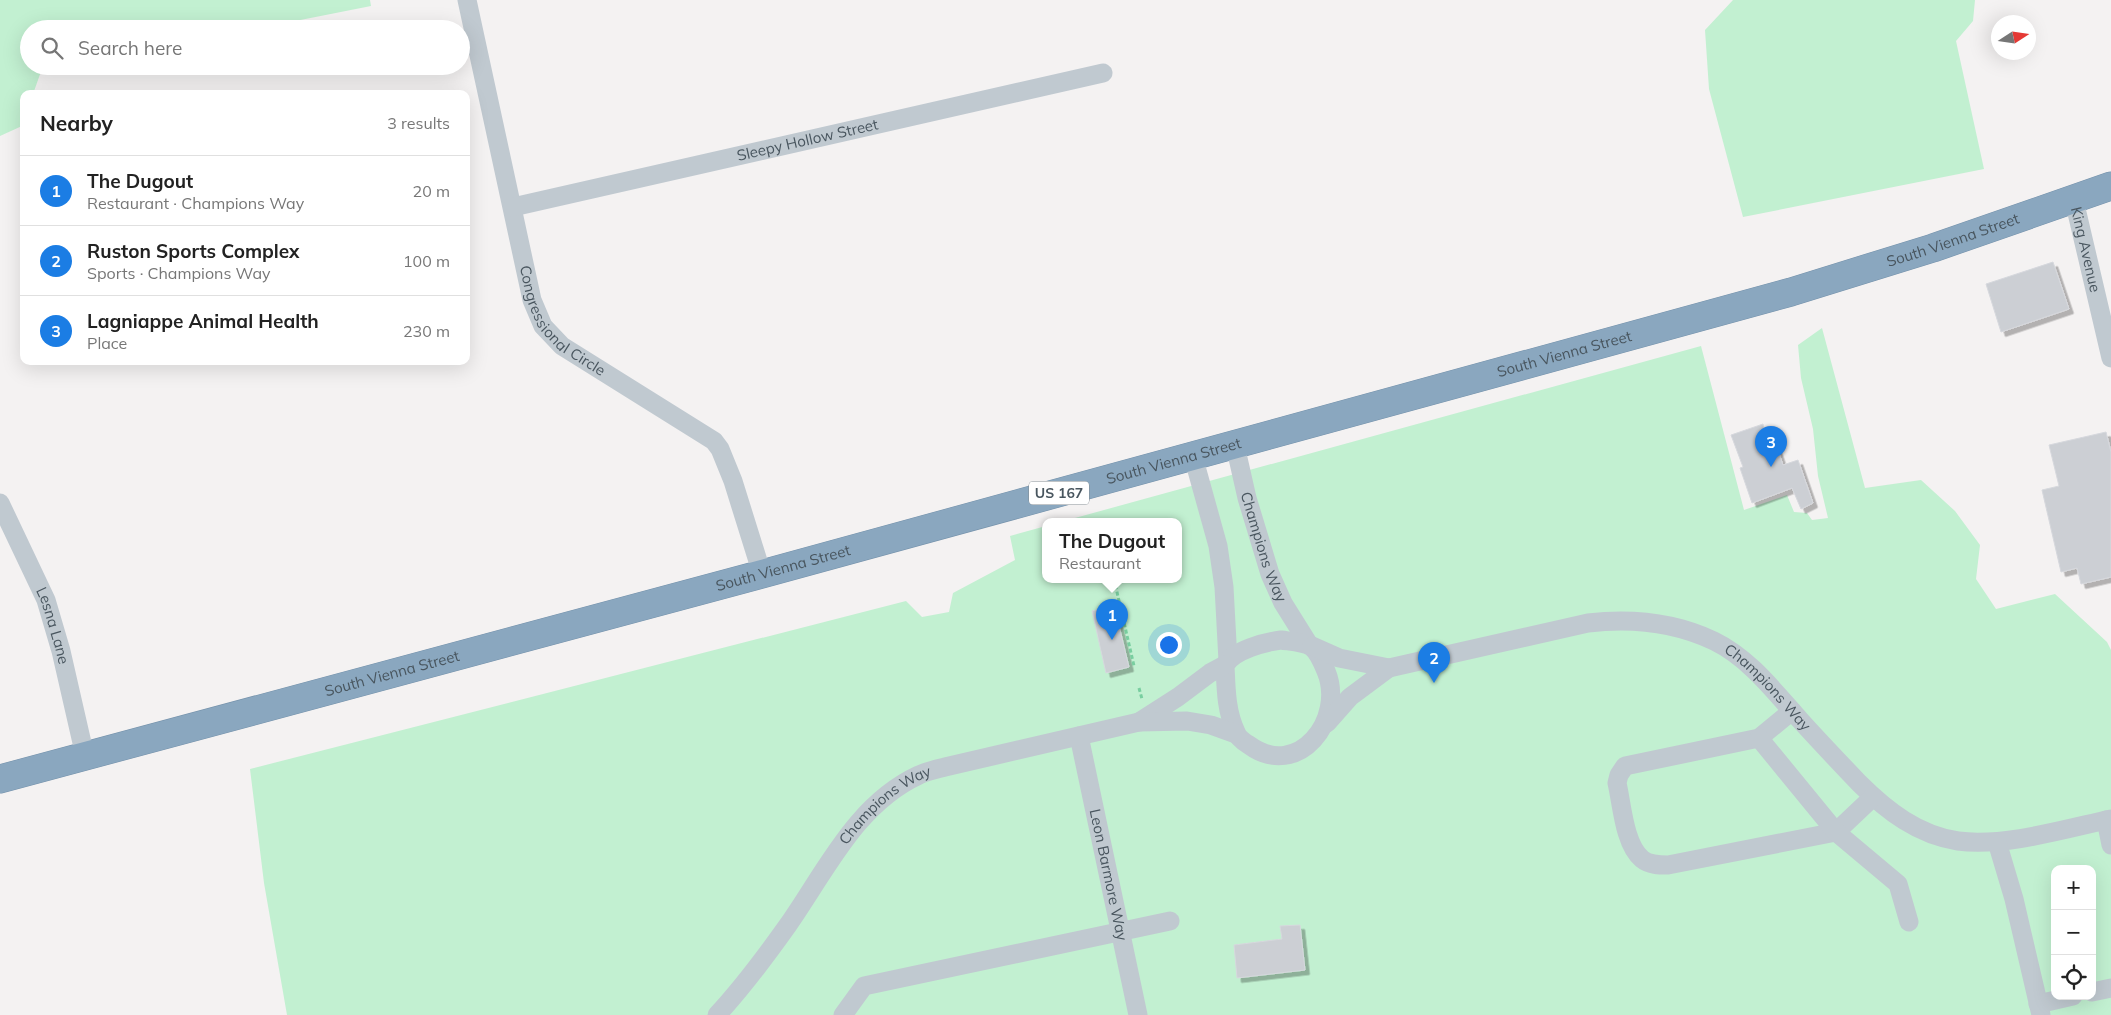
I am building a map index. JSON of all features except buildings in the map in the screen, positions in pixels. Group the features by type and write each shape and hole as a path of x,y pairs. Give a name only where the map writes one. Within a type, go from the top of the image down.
{"highway":[{"name":"South Vienna Street","path":"0,779 762,574 1791,292 1933,248 2111,186"}],"street":[{"name":"Congressional Circle","path":"467,0 532,300 542,326 562,346 714,441 720,449 730,474 762,574"},
{"name":"Sleepy Hollow Street","path":"513,207 1103,73"},
{"name":"King Avenue","path":"2074,200 2111,358"},
{"name":"Champions Way","path":"1235,445 1247,498 1270,574 1284,602 1327,673 1331,687 1330,702 1324,726"},
{"path":"1193,456 1218,546 1224,587 1229,711 1236,734"},
{"name":"Lesna Lane","path":"0,502 46,600 61,651 85,756"},
{"name":"Champions Way","path":"717,1015 735,996 788,926 848,834 888,793 920,774 1139,722 1187,721 1211,725 1236,734 1254,749 1263,753 1274,756 1285,755 1297,752 1310,744 1350,697 1390,668 1588,623 1617,620 1668,625 1715,642 1739,658 1762,677 1826,750 1882,806 1925,833 1958,841 1997,842 2109,820"},
{"name":"Champions Way","path":"1139,722 1246,649 1266,642 1281,640 1310,645 1339,658 1390,668"},
{"path":"1792,711 1759,738 1625,766 1619,775 1617,783 1628,838 1639,856 1643,860 1654,864 1668,865 1836,832 1873,797"},
{"name":"Leon Barmore Way","path":"1079,736 1138,1015"},
{"path":"1759,738 1836,832 1898,884 1909,922"},
{"path":"2109,820 2111,845"},
{"path":"1997,842 2014,898 2039,1009 2063,1000"},
{"path":"844,1015 864,986 1170,921"},
{"path":"2096,991 2111,988"}],"path":[{"path":"1115,583 1134,666"},
{"path":"1139,688 1143,704"}],"green space":[{"path":"0,0 370,0 371,6 300,20 20,20 20,75 40,75 34,90 20,90 20,127 0,136"},
{"path":"1733,0 1975,0 1973,21 1956,41 1984,169 1743,217 1709,89 1705,30"},
{"path":"1822,328 1865,488 1921,480 1955,511 1980,545 1976,579 1996,609 2055,594 2107,642 2111,650 2111,1015 287,1015 264,883 250,769 906,601 922,617 949,612 953,593 1015,560 1010,536 1042,527 1042,583 1182,583 1182,518 1075,518 1701,346 1744,510 1787,495 1794,512 1807,513 1812,520 1828,518 1818,476 1813,429 1801,378 1798,345"}],"place":[{"name":"Lagniappe Animal Health","path":"1771,467"},
{"name":"The Dugout","path":"1112,640"},
{"name":"Ruston Sports Complex","path":"1434,683"}]}
